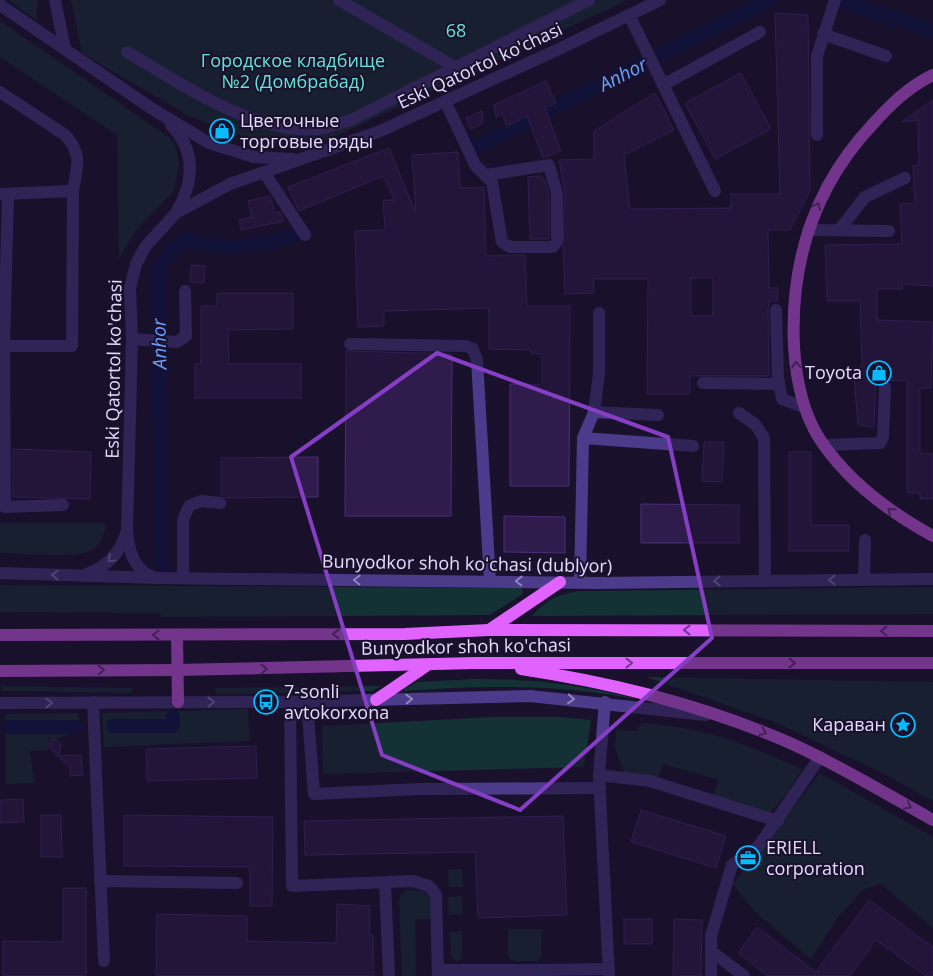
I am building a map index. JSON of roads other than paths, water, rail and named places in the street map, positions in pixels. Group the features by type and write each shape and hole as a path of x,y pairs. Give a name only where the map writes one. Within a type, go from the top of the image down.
{"main road":[{"path":"933,75 904,92 860,138 821,196 808,230 798,267 793,328 796,371 804,407 825,445 843,468 871,495 899,517 933,536"},
{"path":"489,630 560,582"},
{"name":"Bunyodkor shoh ko'chasi","path":"0,635 405,634 489,630 933,631"},
{"path":"177,635 178,702"},
{"path":"476,663 558,675 636,690 717,716 790,743 820,757 933,820"},
{"name":"Bunyodkor shoh ko'chasi","path":"0,671 426,666 476,663 933,663"},
{"path":"376,700 426,666"}],"street":[{"path":"55,0 65,49"},
{"path":"339,0 455,67"},
{"path":"127,52 214,103 247,117 279,126 317,129 351,120 589,0"},
{"name":"Eski Qatortol ko'chasi","path":"156,578 139,568 134,561 127,531 132,339 130,288 134,268 150,240 176,213 219,188 378,132 660,0"},
{"path":"817,134 817,56 835,0"},
{"path":"0,5 154,110 209,143 237,153 267,158 310,157"},
{"path":"629,15 715,191"},
{"path":"663,85 760,32"},
{"path":"823,34 886,56"},
{"path":"0,92 65,135 74,144 78,157 73,191 72,346 2,346"},
{"path":"445,101 475,165 486,175 494,191 502,242 510,247 553,247 557,241 557,194 549,165 486,175"},
{"path":"154,110 183,139 190,156 188,187 176,213"},
{"path":"264,172 305,235"},
{"path":"839,230 865,197 905,178"},
{"path":"63,505 5,507 2,346 4,194 73,191"},
{"path":"808,230 889,231"},
{"path":"132,339 177,342 186,336 185,290"},
{"path":"776,310 779,384 782,399 804,407"},
{"path":"580,582 583,438 594,412 599,374 599,313"},
{"path":"350,344 466,346 473,349 478,360 490,581"},
{"path":"703,383 779,384"},
{"path":"825,445 880,443 883,437 885,387"},
{"path":"594,412 658,414"},
{"path":"739,413 755,424 764,438 765,581"},
{"path":"583,438 693,446"},
{"path":"183,578 183,520 189,506 200,501 220,503"},
{"name":"Eski Qatortol ko'chasi","path":"82,576 100,569 113,559 122,547 127,531"},
{"path":"864,579 865,540"},
{"name":"Bunyodkor shoh koʻchasi (dublyor)","path":"0,573 156,578 560,582 933,579"},
{"path":"0,703 307,702 504,696 605,702 717,716"},
{"path":"93,702 104,961"},
{"path":"290,702 292,886 413,881 421,883 433,889 436,896 438,973 543,973 609,972 600,788 605,702"},
{"path":"307,702 314,794 420,789 600,788"},
{"path":"711,976 711,936 732,865 758,846 778,821 820,757"},
{"path":"600,775 650,781 778,821"},
{"path":"100,881 237,883"},
{"path":"385,882 389,976"},
{"path":"711,952 744,976"}],"waterway":[{"name":"Anhor","path":"476,147 770,0"},
{"name":"Anhor","path":"837,0 933,30"},
{"name":"Anhor","path":"163,570 161,556 158,270 167,255 186,239 212,245 240,246 254,245 294,235"},
{"name":"Anhor","path":"113,726 173,726 173,716"},
{"name":"Anhor","path":"9,727 76,727"}],"place":[{"name":"Цветочные торговые ряды","path":"222,131"},
{"name":"Toyota","path":"879,373"},
{"name":"7-sonli avtokorxona","path":"266,702"},
{"name":"Караван","path":"903,725"},
{"name":"ERIELL corporation","path":"748,858"}],"park label":[{"name":"68","path":"456,31"},
{"name":"Городское кладбище №2 (Домбрабад)","path":"293,71"}]}
